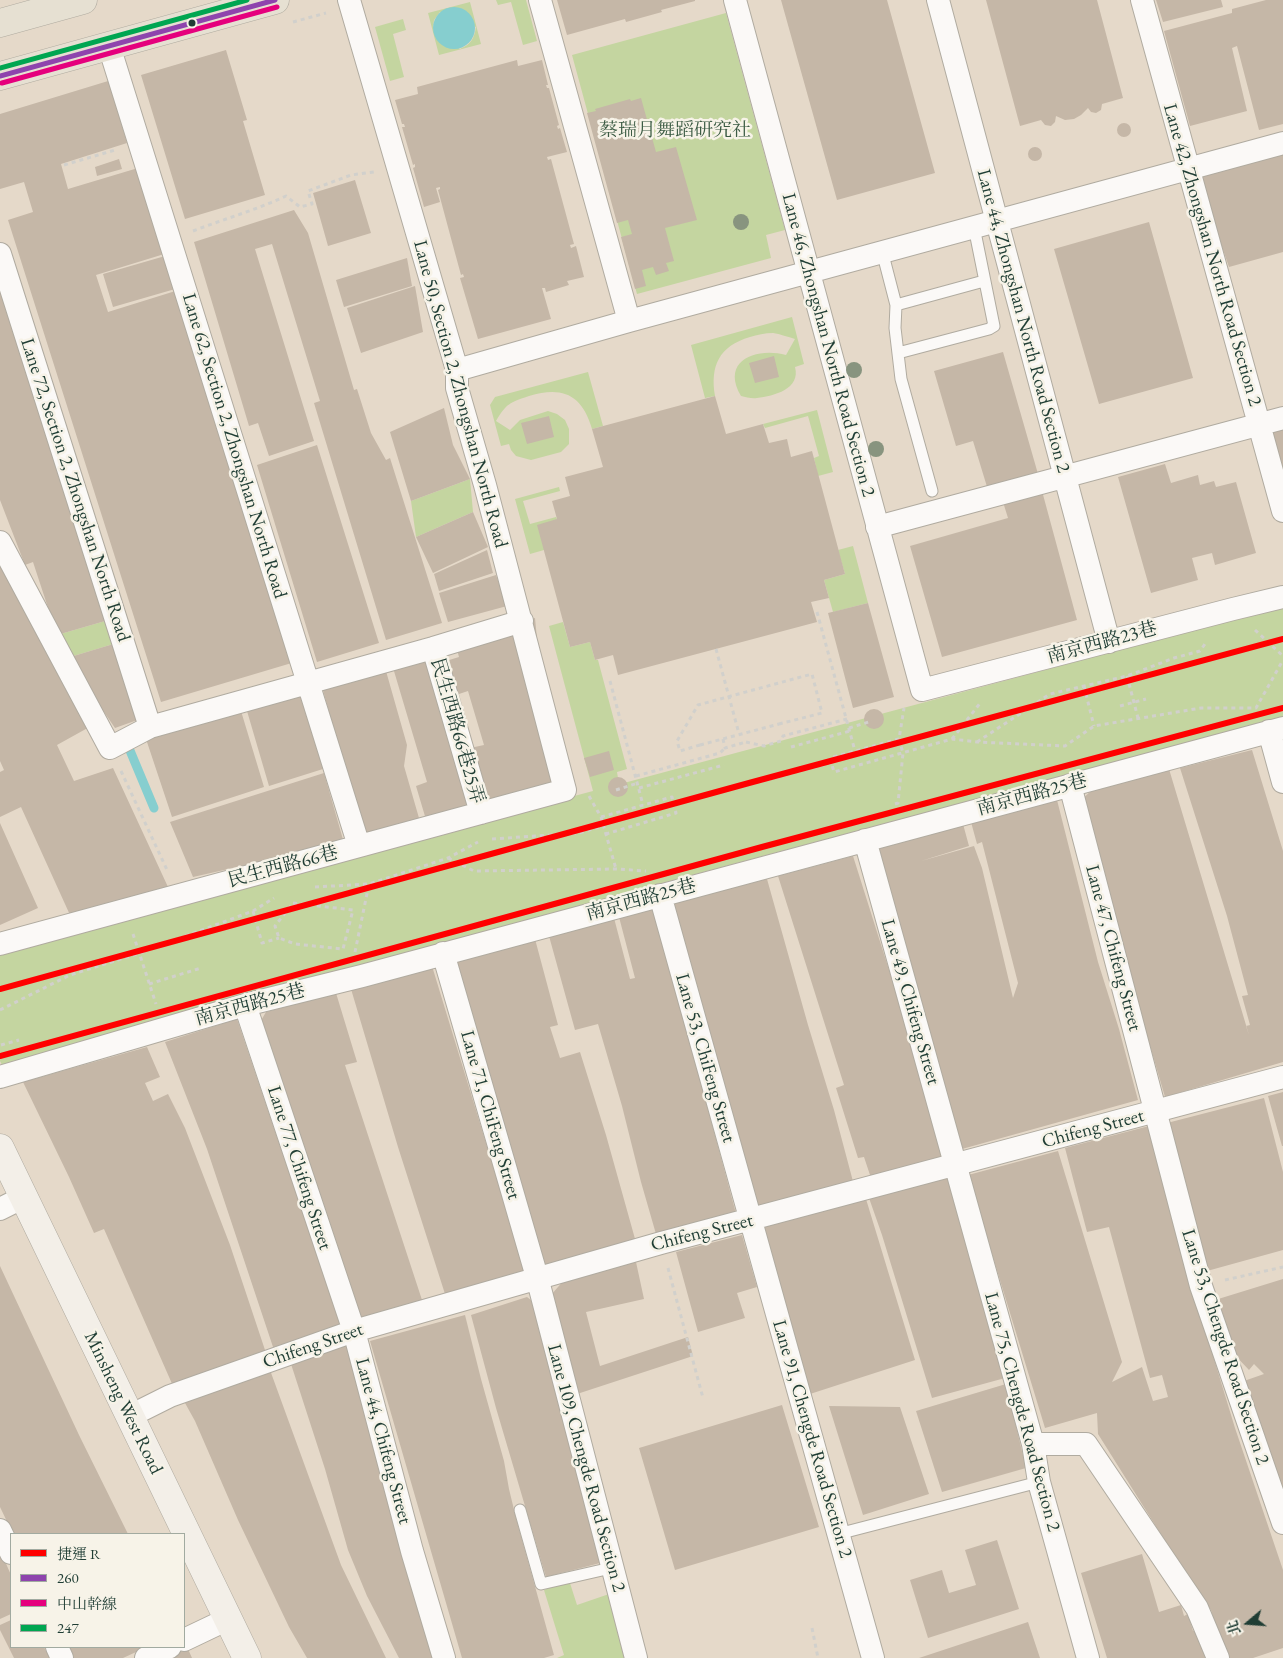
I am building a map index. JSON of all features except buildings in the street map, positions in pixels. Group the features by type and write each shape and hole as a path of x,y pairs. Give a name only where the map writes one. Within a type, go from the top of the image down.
{"main road":[{"path":"0,23 83,0"},
{"path":"0,76 275,0"}],"street":[{"name":"Lane 50, Section 2, Zhongshan North Road","path":"349,0 457,370 457,388 522,621 565,790"},
{"path":"540,0 628,321"},
{"name":"Lane 46, Zhongshan North Road Section 2","path":"735,0 922,690"},
{"name":"Lane 44, Zhongshan North Road Section 2","path":"938,0 1109,642"},
{"name":"Lane 42, Zhongshan North Road Section 2","path":"1142,0 1283,511"},
{"name":"Lane 62, Section 2, Zhongshan North Road","path":"109,46 359,846"},
{"path":"457,370 809,271 1283,142"},
{"name":"Lane 72, Section 2, Zhongshan North Road","path":"0,254 150,727"},
{"path":"877,527 1283,418"},
{"path":"0,542 110,748 150,727 433,648 522,621"},
{"name":"南京西路23巷","path":"922,690 1283,597"},
{"name":"民生西路66巷25弄","path":"433,648 481,813"},
{"path":"1276,730 1283,782"},
{"name":"南京西路25巷","path":"0,1077 245,1005 362,976 1276,730"},
{"name":"Lane 47, Chifeng Street","path":"1070,785 1156,1112"},
{"name":"民生西路66巷","path":"0,944 565,790"},
{"name":"Lane 49, Chifeng Street","path":"865,840 956,1165"},
{"name":"Lane 53, ChiFeng Street","path":"660,895 751,1220"},
{"name":"Lane 71, ChiFeng Street","path":"443,953 537,1277"},
{"name":"Lane 77, Chifeng Street","path":"245,1005 354,1331"},
{"name":"Chifeng Street","path":"130,1416 170,1396 354,1331 537,1277 1283,1077"},
{"name":"Lane 53, Chengde Road Section 2","path":"1156,1112 1201,1286 1283,1523"},
{"name":"Minsheng West Road","path":"0,1148 12,1203 130,1416 247,1658"},
{"name":"Lane 75, Chengde Road Section 2","path":"956,1165 1033,1444 1039,1482 1088,1658"},
{"name":"Lane 91, Chengde Road Section 2","path":"751,1220 873,1658"},
{"name":"Lane 109, Chengde Road Section 2","path":"537,1277 611,1568 636,1658"},
{"name":"Lane 44, Chifeng Street","path":"354,1331 412,1551 444,1658"},
{"path":"1033,1444 1086,1444 1197,1608 1218,1658"},
{"path":"0,1530 10,1551"},
{"path":"185,1640 228,1619"},
{"path":"146,1658 168,1648"}],"lane":[{"path":"898,353 989,329 994,326 974,227"},
{"path":"882,251 896,305 896,328 901,379 932,491"},
{"path":"896,305 984,281"},
{"path":"838,1534 1039,1482"},
{"path":"520,1510 541,1584 611,1568"}],"path":[{"path":"64,165 140,142"},
{"path":"173,249 190,232 232,216 264,207 286,196 300,207 312,204 308,191 351,175 376,172 399,174"},
{"path":"1233,609 1283,656"},
{"path":"817,612 856,751"},
{"path":"716,649 738,730"},
{"path":"977,742 1050,694 1127,676 1174,658 1200,651"},
{"path":"899,739 830,758 834,772 952,739 1065,746 1094,726 1201,708 1256,708 1283,660"},
{"path":"812,674 822,713 680,751 677,741 698,705 729,696 812,674"},
{"path":"1127,676 1138,718"},
{"path":"610,681 643,804"},
{"path":"1084,686 1094,726"},
{"path":"1120,706 1146,699"},
{"path":"889,806 898,803 903,753 899,739 904,708"},
{"path":"636,776 720,753 725,748 746,742 764,746 781,741 783,736 847,720"},
{"path":"791,747 850,730 872,721"},
{"path":"723,739 725,748"},
{"path":"110,748 179,895"},
{"path":"674,804 831,763"},
{"path":"639,788 724,765"},
{"path":"616,790 638,783"},
{"path":"588,794 600,817 616,869"},
{"path":"600,817 672,797 676,813 606,834"},
{"path":"307,888 368,884 448,858 484,840 578,833 603,826"},
{"path":"448,858 474,871 616,869 650,871"},
{"path":"362,976 354,950 368,884"},
{"path":"0,1010 70,975 140,954 253,911 282,894"},
{"path":"253,911 262,943 279,938 295,944 343,949 353,910 293,903 275,926 279,938"},
{"path":"125,910 164,1030"},
{"path":"149,984 201,968"},
{"path":"1,1045 19,1040"},
{"path":"661,1243 703,1398"},
{"path":"1201,1286 1283,1267"},
{"path":"812,1628 818,1658"}],"green space":[{"path":"496,0 526,0 537,41 523,45 511,2 498,5"},
{"path":"470,2 481,44 439,55 428,13","holes":["440,12 476,27 471,41 460,49 433,29 434,20"]},
{"name":"蔡瑞月舞蹈研究社","path":"726,13 785,230 766,235 771,258 637,294 572,55"},
{"path":"403,19 406,30 393,34 404,77 390,81 375,27"},
{"path":"792,317 804,364 795,367 796,375 790,386 778,393 764,397 741,396 736,384 735,373 738,365 753,355 775,353 786,355 795,339 773,333 764,334 739,341 724,352 719,359 714,375 715,396 705,398 691,345"},
{"path":"588,372 603,426 592,429 583,408 569,396 561,393 541,393 509,404 496,421 510,430 520,420 548,411 557,414 565,420 569,429 569,444 561,452 531,460 516,456 509,444 501,446 490,405 495,397"},
{"path":"817,410 833,472 818,476 814,458 819,456 808,416 765,428 763,424"},
{"path":"470,479 473,512 416,537 411,501"},
{"path":"559,487 560,491 523,501 530,524 556,517 557,519 544,550 530,554 515,499"},
{"path":"853,546 868,603 833,612 824,580 845,574 838,550"},
{"path":"1283,606 1283,717 621,894 573,914 212,1003 171,1020 3,1067 0,1061 0,949 593,791 549,626 563,622 570,647 590,642 595,660 598,660 627,769 617,772 618,778 610,781 609,787"},
{"path":"112,619 120,642 67,658 57,635"},
{"path":"569,1580 577,1605 612,1593 628,1658 557,1658 564,1655 544,1590"}],"water":[{"path":"458,7 466,10 472,16 475,28 472,40 466,46 450,49 442,46 436,40 433,24 436,16 442,10"}],"waterway":[{"path":"126,741 154,808"}],"metro line":[{"name":"R","path":"0,989 749,783 1283,639"},
{"name":"R","path":"0,1056 762,847 1283,708"}],"transit line":[{"name":"247","path":"0,68 247,0"},
{"name":"260","path":"0,76 275,0"},
{"name":"中山幹線","path":"2,83 277,7"}]}
